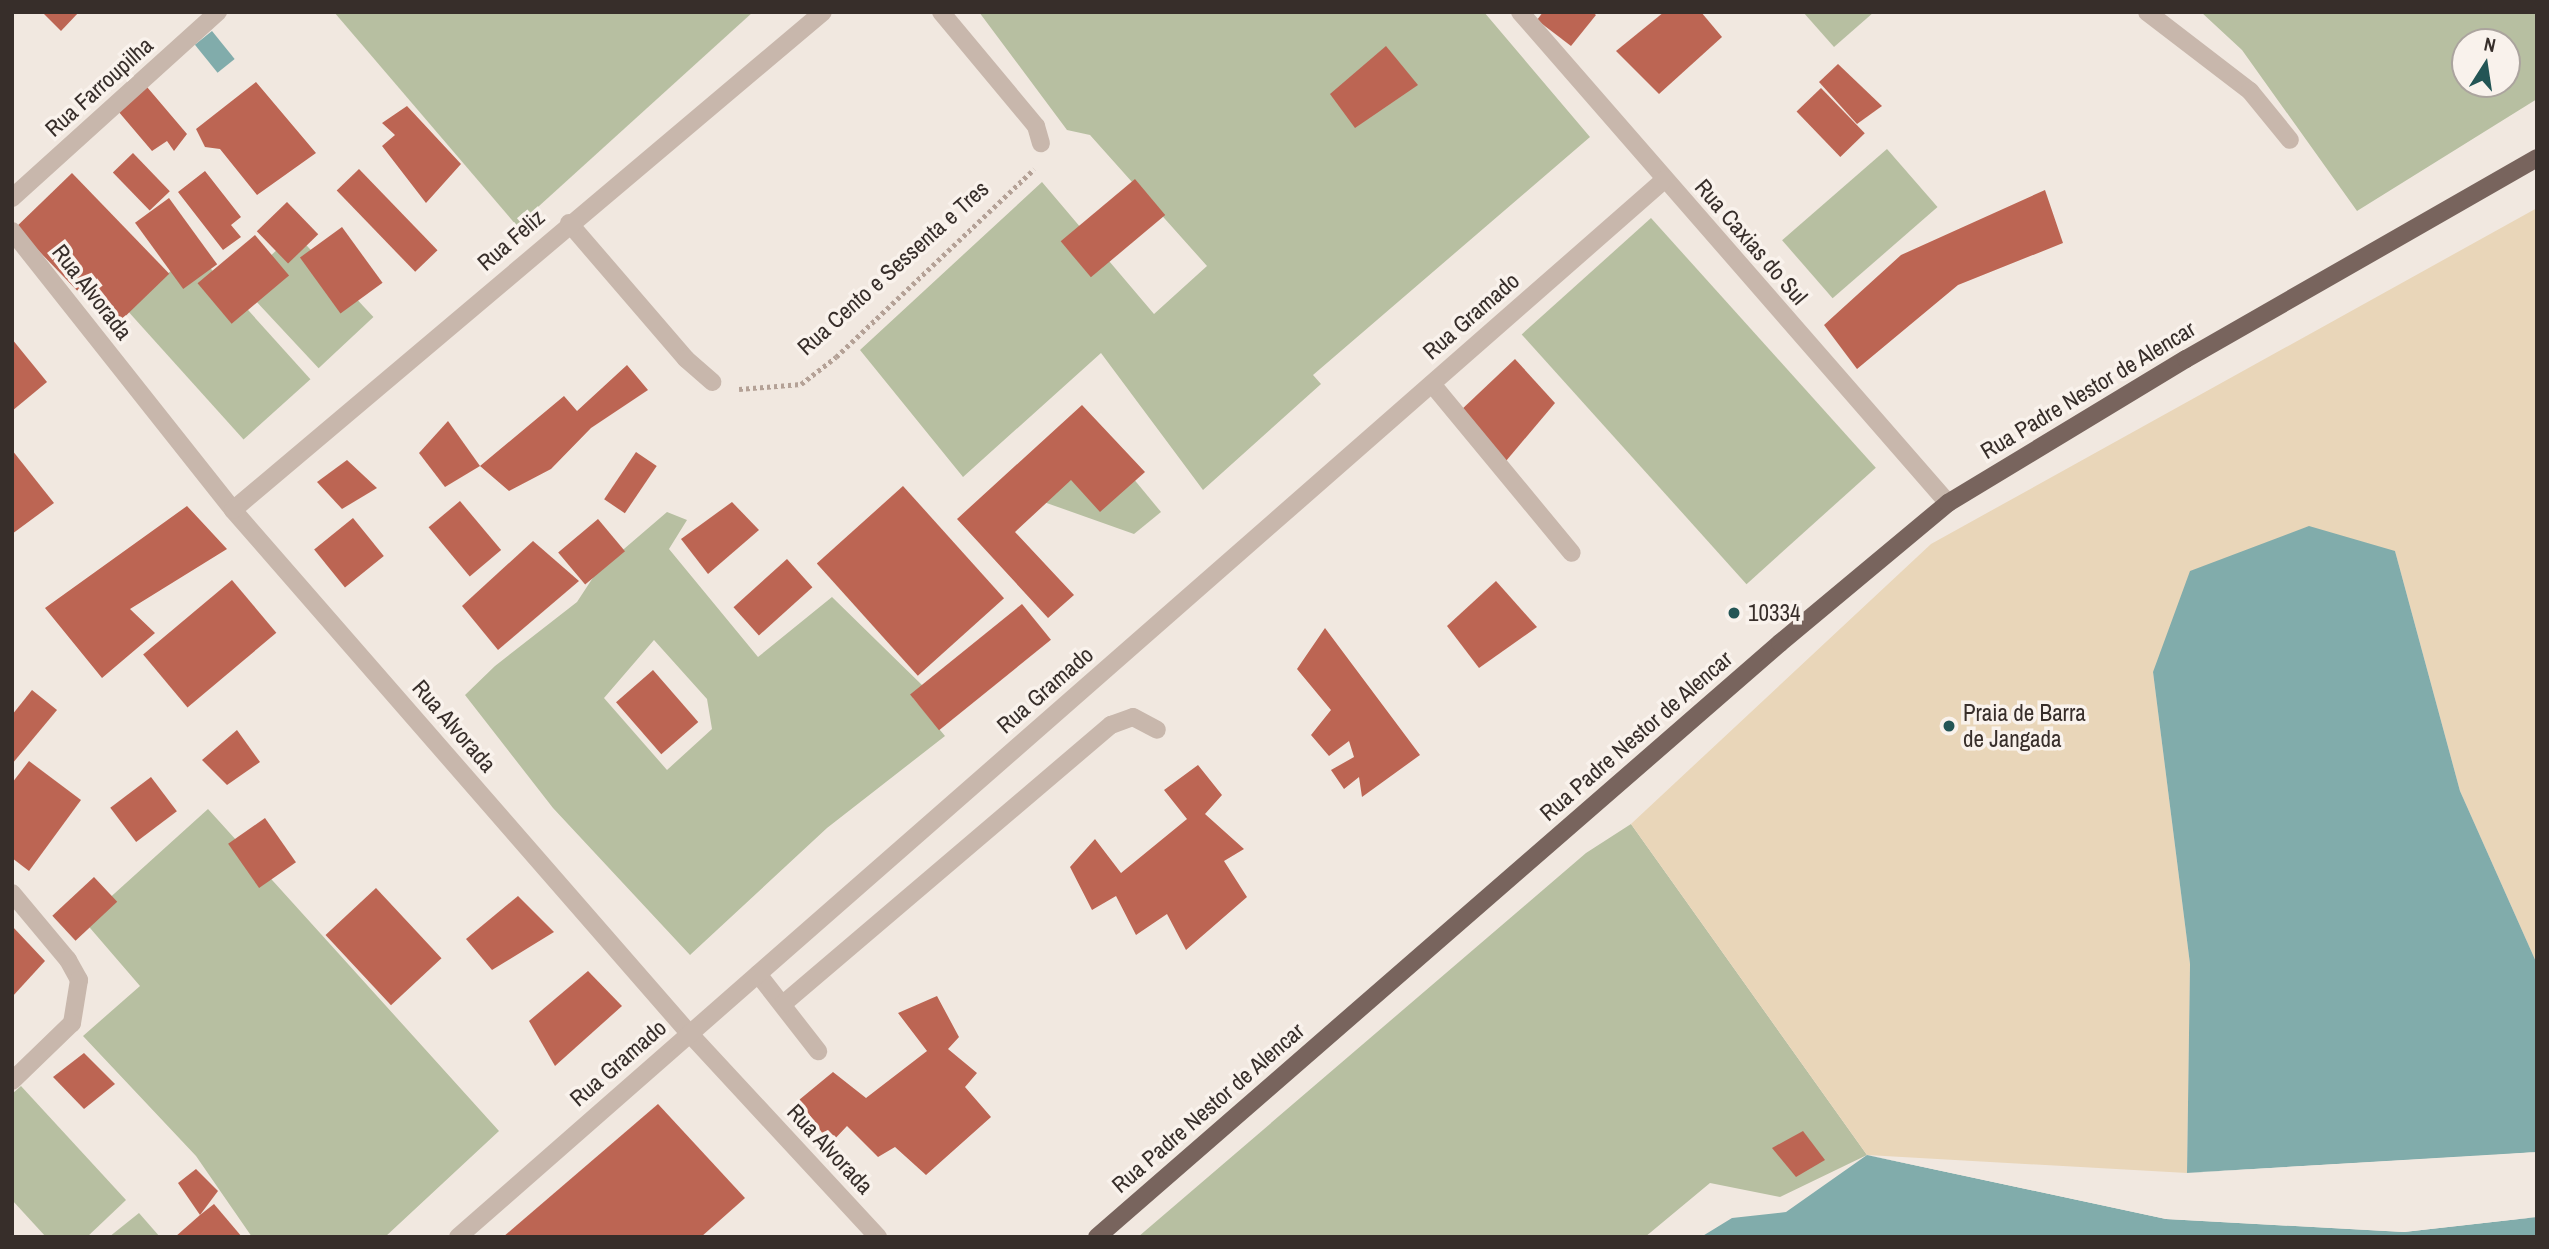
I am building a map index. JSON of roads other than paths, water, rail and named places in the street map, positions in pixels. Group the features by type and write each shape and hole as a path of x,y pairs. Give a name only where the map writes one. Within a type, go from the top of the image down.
{"main road":[{"name":"Rua Padre Nestor de Alencar","path":"1097,1237 1780,643 1948,503 2186,359 2537,158"}],"street":[{"name":"Rua Farroupilha","path":"12,198 218,12"},
{"name":"Rua Feliz","path":"233,510 569,222 823,12"},
{"path":"941,12 1036,126 1041,143"},
{"name":"Rua Caxias do Sul","path":"1520,12 1948,503"},
{"path":"2147,12 2250,91 2290,140"},
{"name":"Rua Gramado","path":"458,1237 1664,180"},
{"path":"569,222 687,359 712,382"},
{"name":"Rua Alvorada","path":"12,231 233,510 689,1033 878,1237"},
{"path":"1432,384 1572,553"},
{"path":"783,1004 1111,725 1133,718 1157,730"},
{"path":"12,893 68,960 79,980 72,1023 12,1081"},
{"path":"758,974 818,1051"}],"water":[{"path":"212,31 235,59 218,73 195,45"},
{"path":"2309,526 2395,551 2460,791 2537,964 2537,1152 2187,1173 2190,964 2153,672 2190,571"},
{"path":"1867,1155 2166,1219 2404,1232 2537,1217 2537,1237 1701,1237 1732,1218 1786,1212"}],"place":[{"name":"10334","path":"1734,613"},
{"name":"Praia de Barra de Jangada","path":"1949,726"}]}
